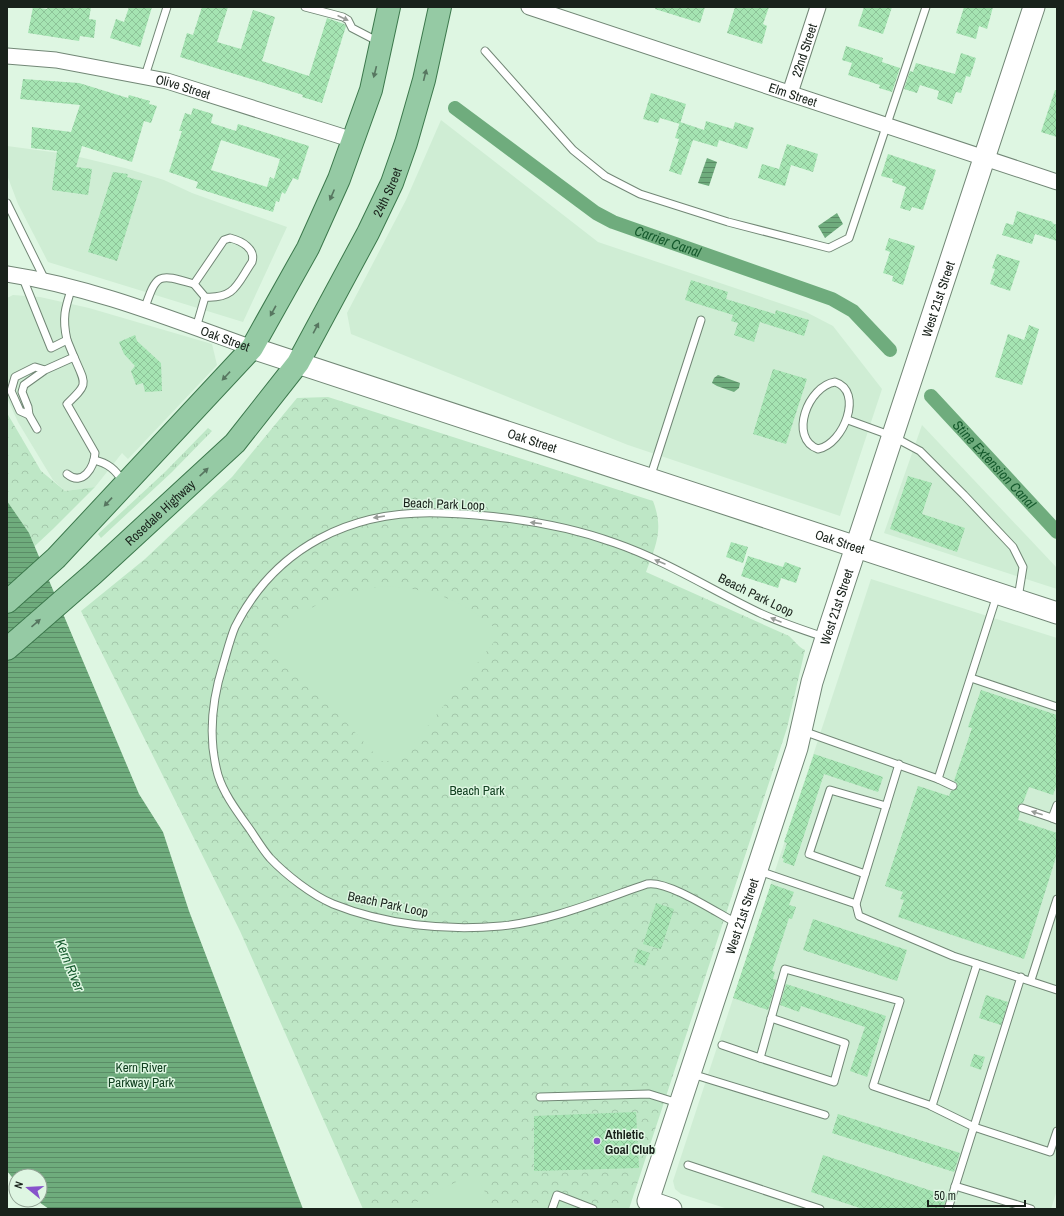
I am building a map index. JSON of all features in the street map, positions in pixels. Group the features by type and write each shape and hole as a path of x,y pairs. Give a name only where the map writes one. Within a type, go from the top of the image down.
{"main road":[{"path":"7,602 56,558 252,348 308,248 324,213 353,140 370,90 382,43 389,7"},
{"name":"24th Street","path":"298,362 368,233 392,183 406,143 422,86 440,7"},
{"name":"Rosedale Highway","path":"7,649 93,574 235,443 298,362"}],"street":[{"name":"Elm Street","path":"529,7 1057,182"},
{"name":"22nd Street","path":"790,93 818,7"},
{"name":"West 21st Street","path":"646,1205 801,730 812,682 826,638 1034,7"},
{"name":"Olive Street","path":"7,56 56,60 167,80 353,140"},
{"name":"Oak Street","path":"14,275 45,280 72,287 144,310 252,348 1057,613"},
{"path":"646,1205 671,1209"}],"lane":[{"path":"145,76 167,7"},
{"path":"306,7 343,17 348,20 352,28 382,43"},
{"path":"485,51 573,150 605,176 640,194 728,222 829,248 849,238 926,7"},
{"path":"7,203 45,280"},
{"path":"144,310 153,286 160,278 168,276 194,284 205,297 219,298 231,292 230,287 241,271 252,262 254,256 252,250 237,240 230,238 224,240 219,254 207,271 194,284"},
{"path":"14,275 51,348 67,340"},
{"path":"67,474 78,478 90,472 95,453 66,404 83,389 84,381 67,340 64,324 65,308 72,287"},
{"path":"196,328 205,297"},
{"path":"650,478 700,320"},
{"path":"37,429 29,415 28,407 22,392 24,385 45,370 74,357"},
{"path":"29,415 20,410 14,400 10,391 12,384 15,377 35,367 45,370"},
{"path":"835,382 842,385 846,391 849,402 848,420 840,434 822,448 818,449 811,445 803,429 807,408 813,396 820,387 828,383 835,382"},
{"path":"848,420 892,436 920,451 1013,547 1022,568 1017,600"},
{"path":"94,460 109,465 117,472 125,484"},
{"name":"Beach Park Loop","path":"738,924 675,890 657,883 647,884 556,914 504,925 455,928 410,924 365,914 331,903 292,878 268,856 235,810 218,777 211,736 220,675 234,629 258,589 280,566 298,551 333,530 370,518 398,513 440,513 561,526 616,543 669,566 762,614 826,638"},
{"path":"938,779 997,593"},
{"path":"971,678 1057,707"},
{"path":"801,730 899,764 953,786"},
{"path":"899,764 856,904 859,916 953,956 1031,980 1057,990"},
{"path":"865,874 809,854 830,790 886,806"},
{"path":"1022,808 1055,819 1057,805"},
{"path":"756,871 856,904"},
{"path":"1031,980 1057,899"},
{"path":"931,1106 977,964"},
{"path":"760,1058 785,969 900,1001 873,1086 931,1106 974,1127 1050,1152 1057,1131"},
{"path":"948,1209 1021,977"},
{"path":"722,1045 834,1082 845,1043 771,1018"},
{"path":"690,1073 825,1115"},
{"path":"540,1097 649,1094 680,1103"},
{"path":"688,1165 820,1209"},
{"path":"955,1186 1031,1209"},
{"path":"552,1209 557,1195 593,1209"}],"shaded area":[{"path":"441,120 598,242 806,312 833,326 882,389 840,516 628,445 351,334 347,313 406,200"},
{"path":"7,146 67,154 125,168 164,180 192,193 287,227 243,322 48,262 18,204 7,175"},
{"path":"13,295 40,297 89,308 212,344 217,365 128,459 122,453 95,487 65,491 53,480 18,422 7,398 7,298"},
{"path":"922,425 1057,568 1057,589 884,533"},
{"path":"871,579 1057,638 1057,1190 1051,1209 728,1209 681,1194 675,1189 673,1181"}],"green space":[{"name":"Beach Park","path":"328,397 653,501 658,521 658,529 656,545 646,572 789,636 798,646 805,650 787,728 629,1209 363,1209 240,931 81,611 145,559 232,477 297,398"},
{"path":"7,413 41,471 65,491 95,487 7,572"},
{"path":"208,428 212,431 172,472 101,538 98,534 166,471"},
{"path":"386,586 420,590 448,599 474,612 501,633 400,761 381,761 343,719 269,644 294,620 321,603 352,592"},
{"path":"470,1175 475,1175 478,1179 494,1209 403,1209"}],"water":[{"path":"707,158 717,162 709,186 698,183"},
{"path":"837,213 843,224 825,238 818,226"},
{"path":"718,375 740,383 739,388 734,392 712,383 714,378"},
{"name":"Kern River","path":"7,501 29,533 139,794 163,832 189,911 303,1209 49,1209 48,1208 48,1168 8,1168 8,1172"}],"building":[{"path":"33,7 47,9 48,7 91,7 89,19 96,20 94,38 80,36 79,41 28,33"},
{"path":"129,7 152,7 140,47 110,38 116,19 124,22"},
{"path":"202,7 228,7 217,42 241,49 253,10 275,17 262,61 309,76 327,18 344,24 346,26 322,103 302,97 303,95 180,57 187,33 193,35"},
{"path":"656,7 705,7 700,23 655,9"},
{"path":"735,7 769,7 763,24 767,26 762,44 727,33"},
{"path":"864,7 892,7 883,34 858,26"},
{"path":"964,7 993,7 987,29 979,26 976,39 956,33"},
{"path":"846,46 883,58 882,62 900,68 892,92 879,88 880,85 848,75 852,63 842,60"},
{"path":"961,53 976,58 970,77 966,76 961,93 956,92 952,104 937,99 939,91 920,85 917,93 904,89 910,71 913,72 916,63 955,74"},
{"path":"23,79 79,83 128,98 129,95 150,101 149,104 157,106 151,123 144,121 132,162 82,146 76,167 92,169 88,195 52,190 57,151 31,148 32,127 71,132 80,105 20,99"},
{"path":"1055,90 1057,90 1057,137 1041,132"},
{"path":"651,93 686,104 680,124 660,118 658,123 643,119"},
{"path":"193,108 213,114 211,123 236,131 238,124 309,146 298,180 293,178 285,194 282,192 279,202 276,201 273,212 196,188 198,182 169,172 182,131 179,131 185,113 191,115","holes":["221,140 280,159 274,179 270,177 267,187 211,170"]},
{"path":"706,121 733,129 735,122 754,128 747,149 719,140 717,147 693,140 681,175 669,171 679,139 675,138 680,122 704,130"},
{"path":"787,144 818,154 813,172 791,165 785,186 758,178 762,164 779,169"},
{"path":"888,154 936,170 923,210 912,207 910,211 900,208 906,187 892,182 893,179 881,176"},
{"path":"113,172 128,174 127,177 142,181 117,261 88,252"},
{"path":"1017,211 1053,222 1052,223 1057,225 1057,241 1035,234 1032,244 1002,235 1006,223 1013,225"},
{"path":"889,238 915,246 903,285 892,281 893,276 883,273 890,252 885,250"},
{"path":"997,254 1020,261 1010,291 990,284 995,269 992,268"},
{"path":"691,280 728,292 726,299 775,314 776,310 809,320 804,336 760,322 754,342 734,335 738,323 731,321 733,315 685,300"},
{"path":"1029,325 1039,329 1022,385 995,377 1008,334 1024,340"},
{"path":"135,335 137,341 161,363 162,391 145,392 143,383 136,385 131,371 135,366 124,354 119,342"},
{"path":"773,369 807,379 786,444 753,434"},
{"path":"908,476 932,483 922,514 965,528 957,552 890,529"},
{"path":"731,542 748,547 743,563 726,557"},
{"path":"748,556 783,567 785,562 801,568 796,583 781,578 778,588 741,576"},
{"path":"981,690 1057,715 1057,784 1053,795 1029,787 1023,803 1019,804 1017,807 1020,813 1018,820 1057,833 1057,854 1024,959 898,917 904,900 900,899 903,892 885,886 918,786 949,796 951,791 957,788 957,783 954,781 972,728 968,727"},
{"path":"814,754 883,777 878,792 824,774 794,866 783,862 784,859 782,858 787,843 784,842"},
{"path":"771,884 794,892 789,905 796,907 792,919 789,918 772,971 775,972 773,979 777,980 768,1010 733,998"},
{"path":"656,903 674,909 661,949 643,944"},
{"path":"813,919 907,950 897,981 803,950"},
{"path":"638,949 650,953 645,966 634,962"},
{"path":"786,984 886,1016 867,1077 850,1071 865,1027 801,1006 799,1012 780,1005"},
{"path":"986,995 1008,1002 1001,1025 979,1018"},
{"path":"974,1054 985,1057 981,1070 970,1066"},
{"path":"636,1112 639,1168 534,1171 534,1116"},
{"path":"838,1114 960,1153 954,1172 832,1133"},
{"path":"823,1155 947,1196 943,1209 863,1209 811,1192"}],"waterway":[{"name":"Carrier Canal","path":"455,108 596,213 613,222 832,299 853,311 890,350"},
{"name":"Stine Extension Canal","path":"931,396 1057,532"}],"place":[{"name":"Athletic Goal Club","path":"597,1141"}],"park label":[{"name":"Kern River Parkway Park","path":"141,1074"}]}
